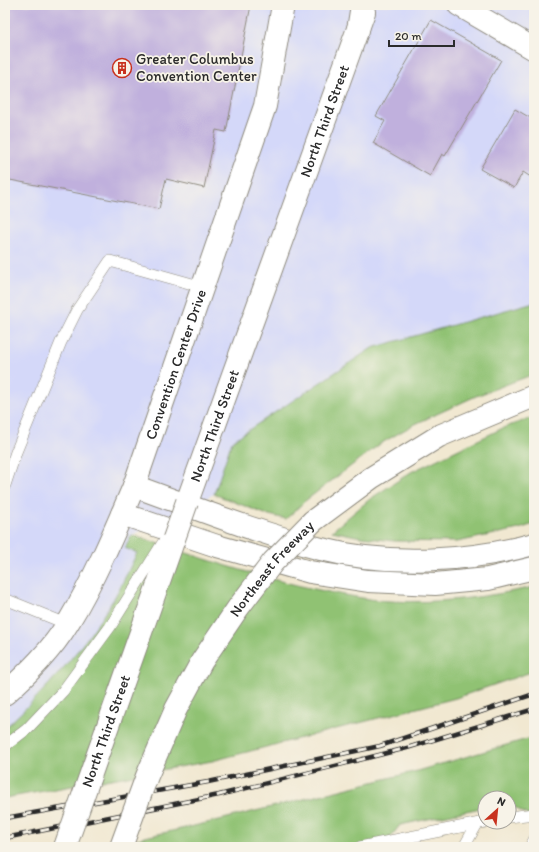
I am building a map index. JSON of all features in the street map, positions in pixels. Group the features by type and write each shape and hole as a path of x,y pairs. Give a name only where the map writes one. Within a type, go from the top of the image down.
{"main road":[{"name":"Convention Center Drive","path":"5,694 39,660 67,624 108,548 134,486 265,106 283,5"},
{"path":"358,30 362,5"},
{"name":"North Third Street","path":"65,847 187,502 367,5"},
{"path":"459,5 534,49"},
{"name":"Northeast Freeway","path":"121,847 147,776 176,709 202,661 238,608 273,562 313,521 372,478 439,436 534,396"},
{"path":"134,486 253,528 321,549 370,558 422,560 464,557 534,544"},
{"path":"122,514 217,546 310,572 368,581 435,584 488,579 534,568"}],"lane":[{"path":"5,485 16,452 61,342 76,310 110,261 203,287"},
{"path":"5,746 27,729 67,684 110,627 153,561 187,502"},
{"path":"5,599 67,624"},
{"path":"517,816 534,814"},
{"path":"360,847 406,842 477,824"},
{"path":"464,847 477,829"},
{"path":"530,847 534,840"}],"shaded area":[{"path":"5,5 534,5 534,302 372,348 233,441 214,494 132,535 137,553 114,599 78,652 33,702 5,728"}],"green space":[{"path":"534,302 534,374 476,396 413,425 380,444 305,501 286,519 265,514 214,494 232,441 372,348"},
{"path":"534,417 534,524 519,529 457,542 394,541 361,537 332,531 370,499 411,472 503,428"},
{"path":"132,535 275,580 374,600 408,602 444,601 480,597 534,587 534,671 456,698 212,761 5,798 5,728 64,668 102,618 137,553 125,548"},
{"path":"534,737 534,819 517,809 517,790 477,790 477,809 400,825 383,847 254,847 249,844 247,847 101,847 207,823 417,771"}],"building":[{"name":"Greater Columbus Convention Center","path":"5,5 251,5 226,132 216,130 204,188 166,179 159,209 5,179"},
{"path":"431,20 501,60 445,156 442,154 430,176 373,143 385,121 376,116"},
{"path":"515,109 534,120 534,179 523,172 514,188 480,169"}],"railway":[{"path":"5,818 208,782 380,746 534,694"},
{"path":"5,838 219,795 407,748 534,709"}],"place":[{"name":"Greater Columbus Convention Center","path":"122,68"}]}
